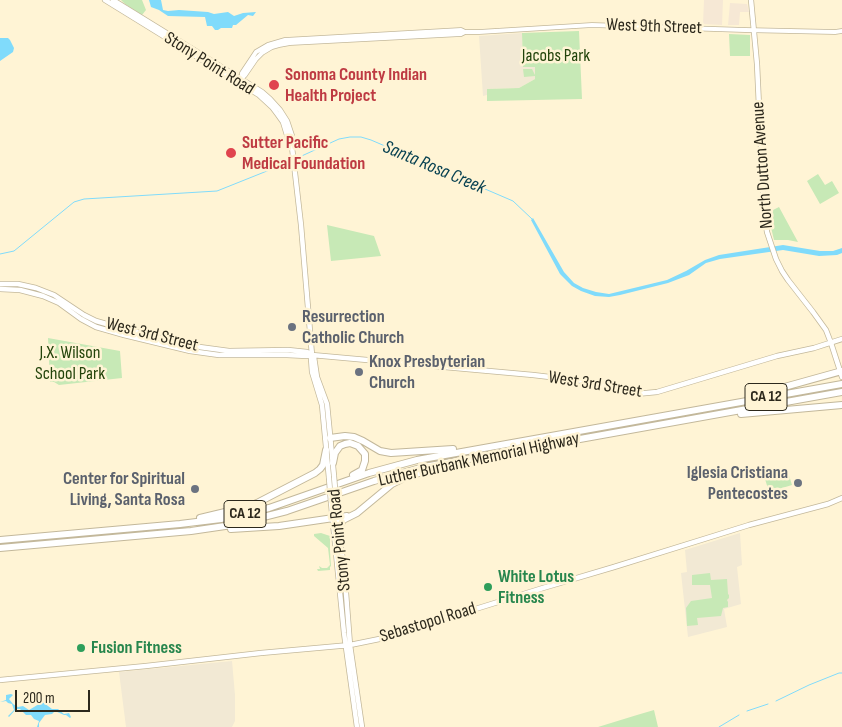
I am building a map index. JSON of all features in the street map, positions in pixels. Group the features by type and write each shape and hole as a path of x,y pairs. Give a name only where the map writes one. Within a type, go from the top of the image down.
{"highway":[{"path":"707,408 841,373"},
{"name":"Luther Burbank Memorial Highway","path":"0,540 221,519 262,510 392,466 482,448 839,385"},
{"name":"Luther Burbank Memorial Highway","path":"0,548 200,530 240,524 271,516 408,471 840,393"},
{"path":"708,416 842,405"},
{"path":"330,438 346,436 354,438 380,451 390,453 482,448"},
{"path":"311,494 358,473 364,466 365,456 358,446 350,443 345,444 336,451 333,463"},
{"path":"102,531 205,517 254,504 318,471 323,465 326,450"},
{"path":"338,529 343,520 355,514 385,489 404,477 490,455"},
{"path":"200,530 272,526 335,518 350,515 364,506"}],"main road":[{"name":"Stony Point Road","path":"105,0 263,98 283,122 292,147"},
{"name":"Stony Point Road","path":"114,0 262,92 280,110 290,128 312,355 326,402 334,476 333,502"},
{"name":"North Dutton Avenue","path":"751,0 764,213 769,239 776,259 788,280 826,330 841,373"},
{"name":"West 3rd Street","path":"0,284 18,284 36,288 54,295 96,321 192,346 229,351 288,350 307,352 312,355"},
{"name":"West 3rd Street","path":"0,289 20,290 43,296 96,327 182,350 219,355 312,355 585,381 620,391 639,394 657,392 777,356 842,340"},
{"name":"Stony Point Road","path":"312,355 310,358 312,372 322,401 348,646 362,727"},
{"name":"Sebastopol Road","path":"0,680 348,646 394,636 543,588 749,525 828,504 842,498"},
{"name":"Stony Point Road","path":"335,518 344,566 350,680 357,727"},
{"path":"350,680 354,682 356,691"}],"street":[{"name":"West 9th Street","path":"241,78 242,73 256,52 279,41 461,30 465,32 592,25 842,31"}],"shaded area":[{"path":"704,0 723,0 722,25 703,24"},
{"path":"730,3 747,4 749,12 740,12 739,25 728,25"},
{"path":"522,33 523,67 535,66 535,79 519,88 487,89 487,95 483,96 479,36"},
{"path":"740,533 742,565 737,567 741,604 724,609 727,627 688,637 681,573 687,572 685,550"},
{"path":"232,661 235,721 232,727 126,727 119,672"}],"green space":[{"path":"121,0 142,0 146,10 142,15"},
{"name":"Jacobs Park","path":"579,31 582,99 487,101 487,89 519,88 535,79 535,76 524,77 523,69 532,69 535,75 535,67 523,67 522,33"},
{"path":"729,34 750,35 750,56 730,56"},
{"path":"818,174 825,185 832,181 839,193 820,204 807,181"},
{"path":"779,207 798,242 774,240 769,212"},
{"path":"327,225 374,236 381,256 331,261"},
{"name":"J.X. Wilson School Park","path":"48,338 120,351 122,378 59,385 50,382"},
{"path":"788,472 792,485 769,492 765,479"},
{"path":"321,533 330,536 331,566 330,570 318,571 317,569 320,569 319,566 327,568 330,565 328,548 314,536 314,534"},
{"path":"710,573 711,580 727,579 728,607 723,608 721,616 697,618 698,625 687,626 686,608 691,601 712,598 710,585 692,585 692,575"},
{"path":"654,710 658,727 598,727 637,715"}],"water":[{"path":"149,0 161,0 163,10 168,11 179,10 214,14 228,12 234,16 256,12 253,16 248,15 236,25 233,25 232,28 215,30 212,26 207,26 205,17 168,16 151,7"},
{"path":"0,38 8,38 14,48 13,52 0,61"},
{"path":"533,218 564,272 574,283 583,288 609,294 667,280 705,260 719,255 783,245 820,251 833,251 842,248 842,253 819,256 783,250 720,259 706,263 689,275 668,283 609,297 595,296 572,286 560,274 531,220"},
{"path":"36,693 39,693 38,698 40,702 52,709 58,709 64,714 69,713 71,717 55,711 52,714 45,715 39,723 39,727 37,727 39,721 31,715 26,715 20,709 16,709 9,717 14,710 12,704 6,701 0,702 6,700 6,695 11,694 13,695 9,699 13,704 18,707 23,706 29,710 39,704 34,696"}],"waterway":[{"name":"Santa Rosa Creek","path":"295,159 339,139 361,137 513,201 532,219"},
{"name":"Santa Rosa Creek","path":"0,254 14,251 74,202 84,199 217,191 292,161"},
{"path":"776,701 809,685 842,673"},
{"path":"747,711 768,704"},
{"path":"719,727 739,715"}],"place":[{"name":"Sonoma County Indian Health Project","path":"274,85"},
{"name":"Sutter Pacific Medical Foundation","path":"231,153"},
{"name":"Resurrection Catholic Church","path":"292,327"},
{"name":"Knox Presbyterian Church","path":"359,372"},
{"name":"Iglesia Cristiana Pentecostes","path":"798,483"},
{"name":"Center for Spiritual Living, Santa Rosa","path":"195,489"},
{"name":"White Lotus Fitness","path":"488,587"},
{"name":"Fusion Fitness","path":"81,648"}]}
